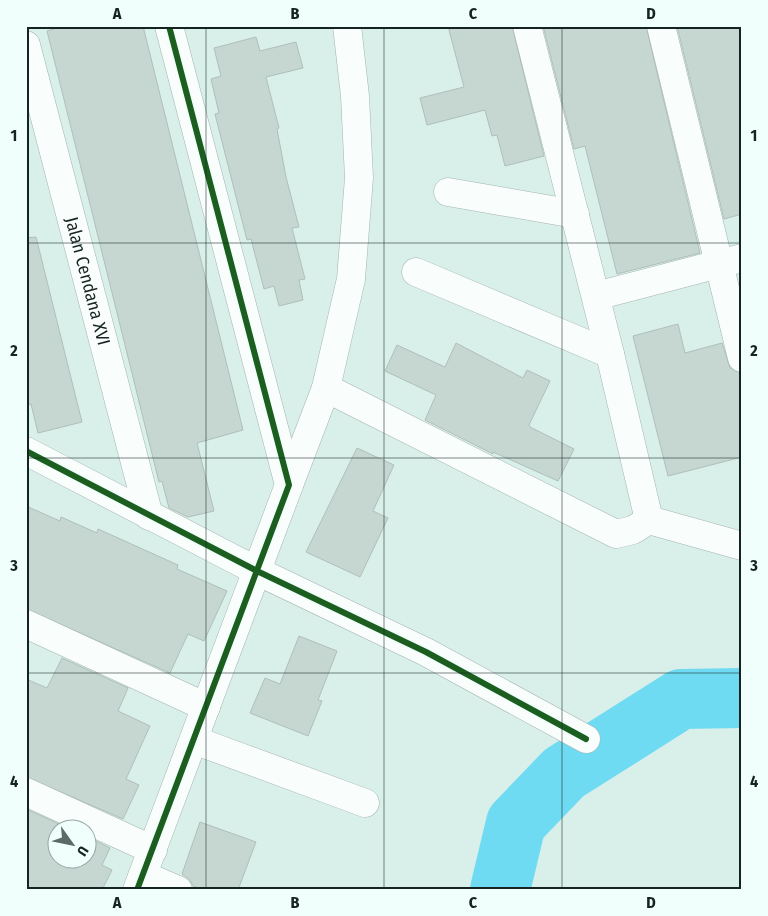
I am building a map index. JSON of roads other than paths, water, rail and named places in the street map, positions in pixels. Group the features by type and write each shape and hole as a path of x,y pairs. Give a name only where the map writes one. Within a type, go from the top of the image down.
{"street":[{"path":"169,26 289,486"},
{"path":"140,884 326,388 351,280 359,178 355,96 346,26"},
{"path":"528,26 596,296 649,520"},
{"path":"661,26 730,261 742,358"},
{"name":"Jalan Cendana XVI","path":"26,45 149,516"},
{"path":"448,192 575,214"},
{"path":"596,296 730,261"},
{"path":"416,272 610,354"},
{"path":"326,388 616,534 634,530 649,520 742,546"},
{"path":"26,451 257,571 426,652 586,739"},
{"path":"26,624 206,707"},
{"path":"194,740 365,803"},
{"path":"26,792 153,850"},
{"path":"140,884 157,880 178,890"}],"waterway":[{"path":"500,890 516,823 564,773 681,699 742,698"}]}
